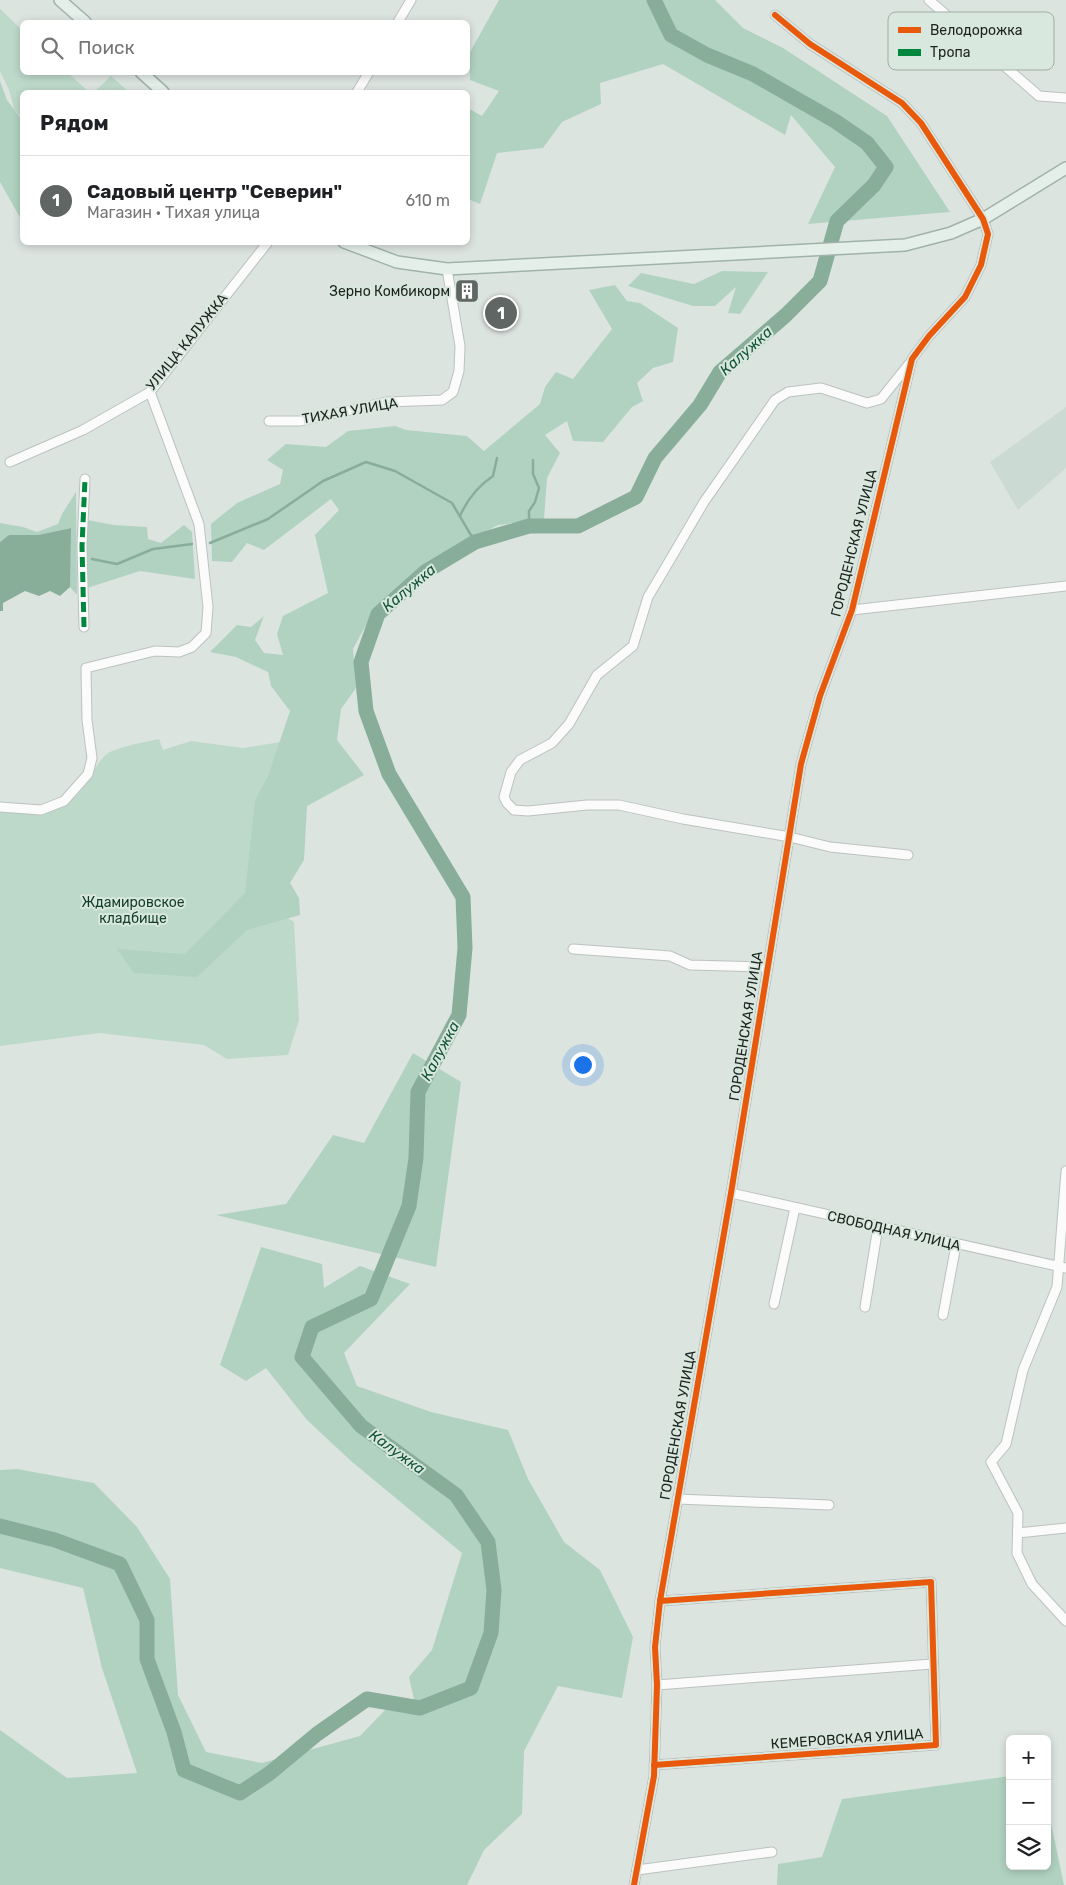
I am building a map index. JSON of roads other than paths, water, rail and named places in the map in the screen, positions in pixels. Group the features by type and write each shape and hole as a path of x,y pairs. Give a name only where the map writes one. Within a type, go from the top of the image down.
{"main road":[{"path":"60,0 83,20"},
{"path":"144,75 161,90"},
{"path":"352,245 397,262 447,269 862,248 905,244 951,232 983,219 1066,168"}],"street":[{"path":"399,20 411,0"},
{"path":"929,0 943,12"},
{"path":"775,16 810,44 902,103 921,123 983,219"},
{"path":"1009,70 1039,96 1066,98"},
{"path":"359,90 367,75"},
{"name":"ГОРОДЕНСКАЯ УЛИЦА","path":"908,855 830,847 790,837 683,819 620,805 587,805 528,811 514,810 507,802 505,788 511,772 520,760 552,743 568,724 597,675 634,646 648,597 704,502 775,400 788,392 821,388 867,403 881,399 929,336 964,297 982,265 988,234 983,219"},
{"name":"УЛИЦА КАЛУЖКА","path":"10,462 83,430 150,392 266,245"},
{"name":"ТИХАЯ УЛИЦА","path":"269,421 300,420 387,402 442,400 453,392 459,371 460,346 447,269"},
{"name":"ГОРОДЕНСКАЯ УЛИЦА","path":"634,1885 654,1765 657,1685 655,1648 660,1601 731,1193 801,764 820,696 852,610 912,359"},
{"path":"0,807 40,810 64,801 88,774 92,758 87,720 86,668 155,651 179,652 192,647 206,633 208,607 199,524 150,392"},
{"path":"84,627 82,546 85,478"},
{"path":"852,610 1066,586"},
{"path":"573,949 670,956 690,964 768,966"},
{"path":"1066,1172 1062,1268 1057,1287 1023,1370 1006,1444 991,1462 1018,1513 1018,1553 1032,1584 1066,1621"},
{"name":"СВОБОДНАЯ УЛИЦА","path":"731,1193 1062,1268"},
{"path":"774,1304 795,1208"},
{"path":"865,1306 878,1227"},
{"path":"943,1315 956,1245"},
{"path":"678,1498 829,1505"},
{"path":"1018,1533 1066,1528"},
{"name":"КЕМЕРОВСКАЯ УЛИЦА","path":"654,1765 936,1745 932,1664 931,1582 660,1601"},
{"path":"657,1685 932,1664"},
{"path":"637,1870 772,1852"}],"waterway":[{"name":"Калужка","path":"0,1526 55,1540 120,1564 147,1620 147,1659 174,1732 184,1770 240,1793 270,1773 317,1734 367,1699 420,1708 471,1688 491,1633 494,1590 488,1542 456,1495 361,1426 302,1357 312,1327 371,1299 409,1206 416,1158 418,1092 459,1015 465,948 463,897 389,774 366,711 361,662 378,614 425,572 475,542 529,526 578,526 636,497 655,458 700,405 720,372 786,315 820,281 837,221 874,185 886,167 867,143 835,121 753,74 707,55 671,35 654,0"},
{"path":"460,516 466,504 482,484 493,476 497,458"},
{"path":"529,526 529,511 535,502 539,488 533,474 533,460"},
{"path":"210,543 268,519 323,481 366,462 395,471 452,503 475,542"},
{"path":"92,559 117,564 153,549 192,544"}],"place":[{"name":"Зерно Комбикорм","path":"467,291"},
{"name":"Садовый центр \"Северин\"","path":"501,313"}],"park label":[{"name":"Ждамировское кладбище","path":"133,910"}]}
